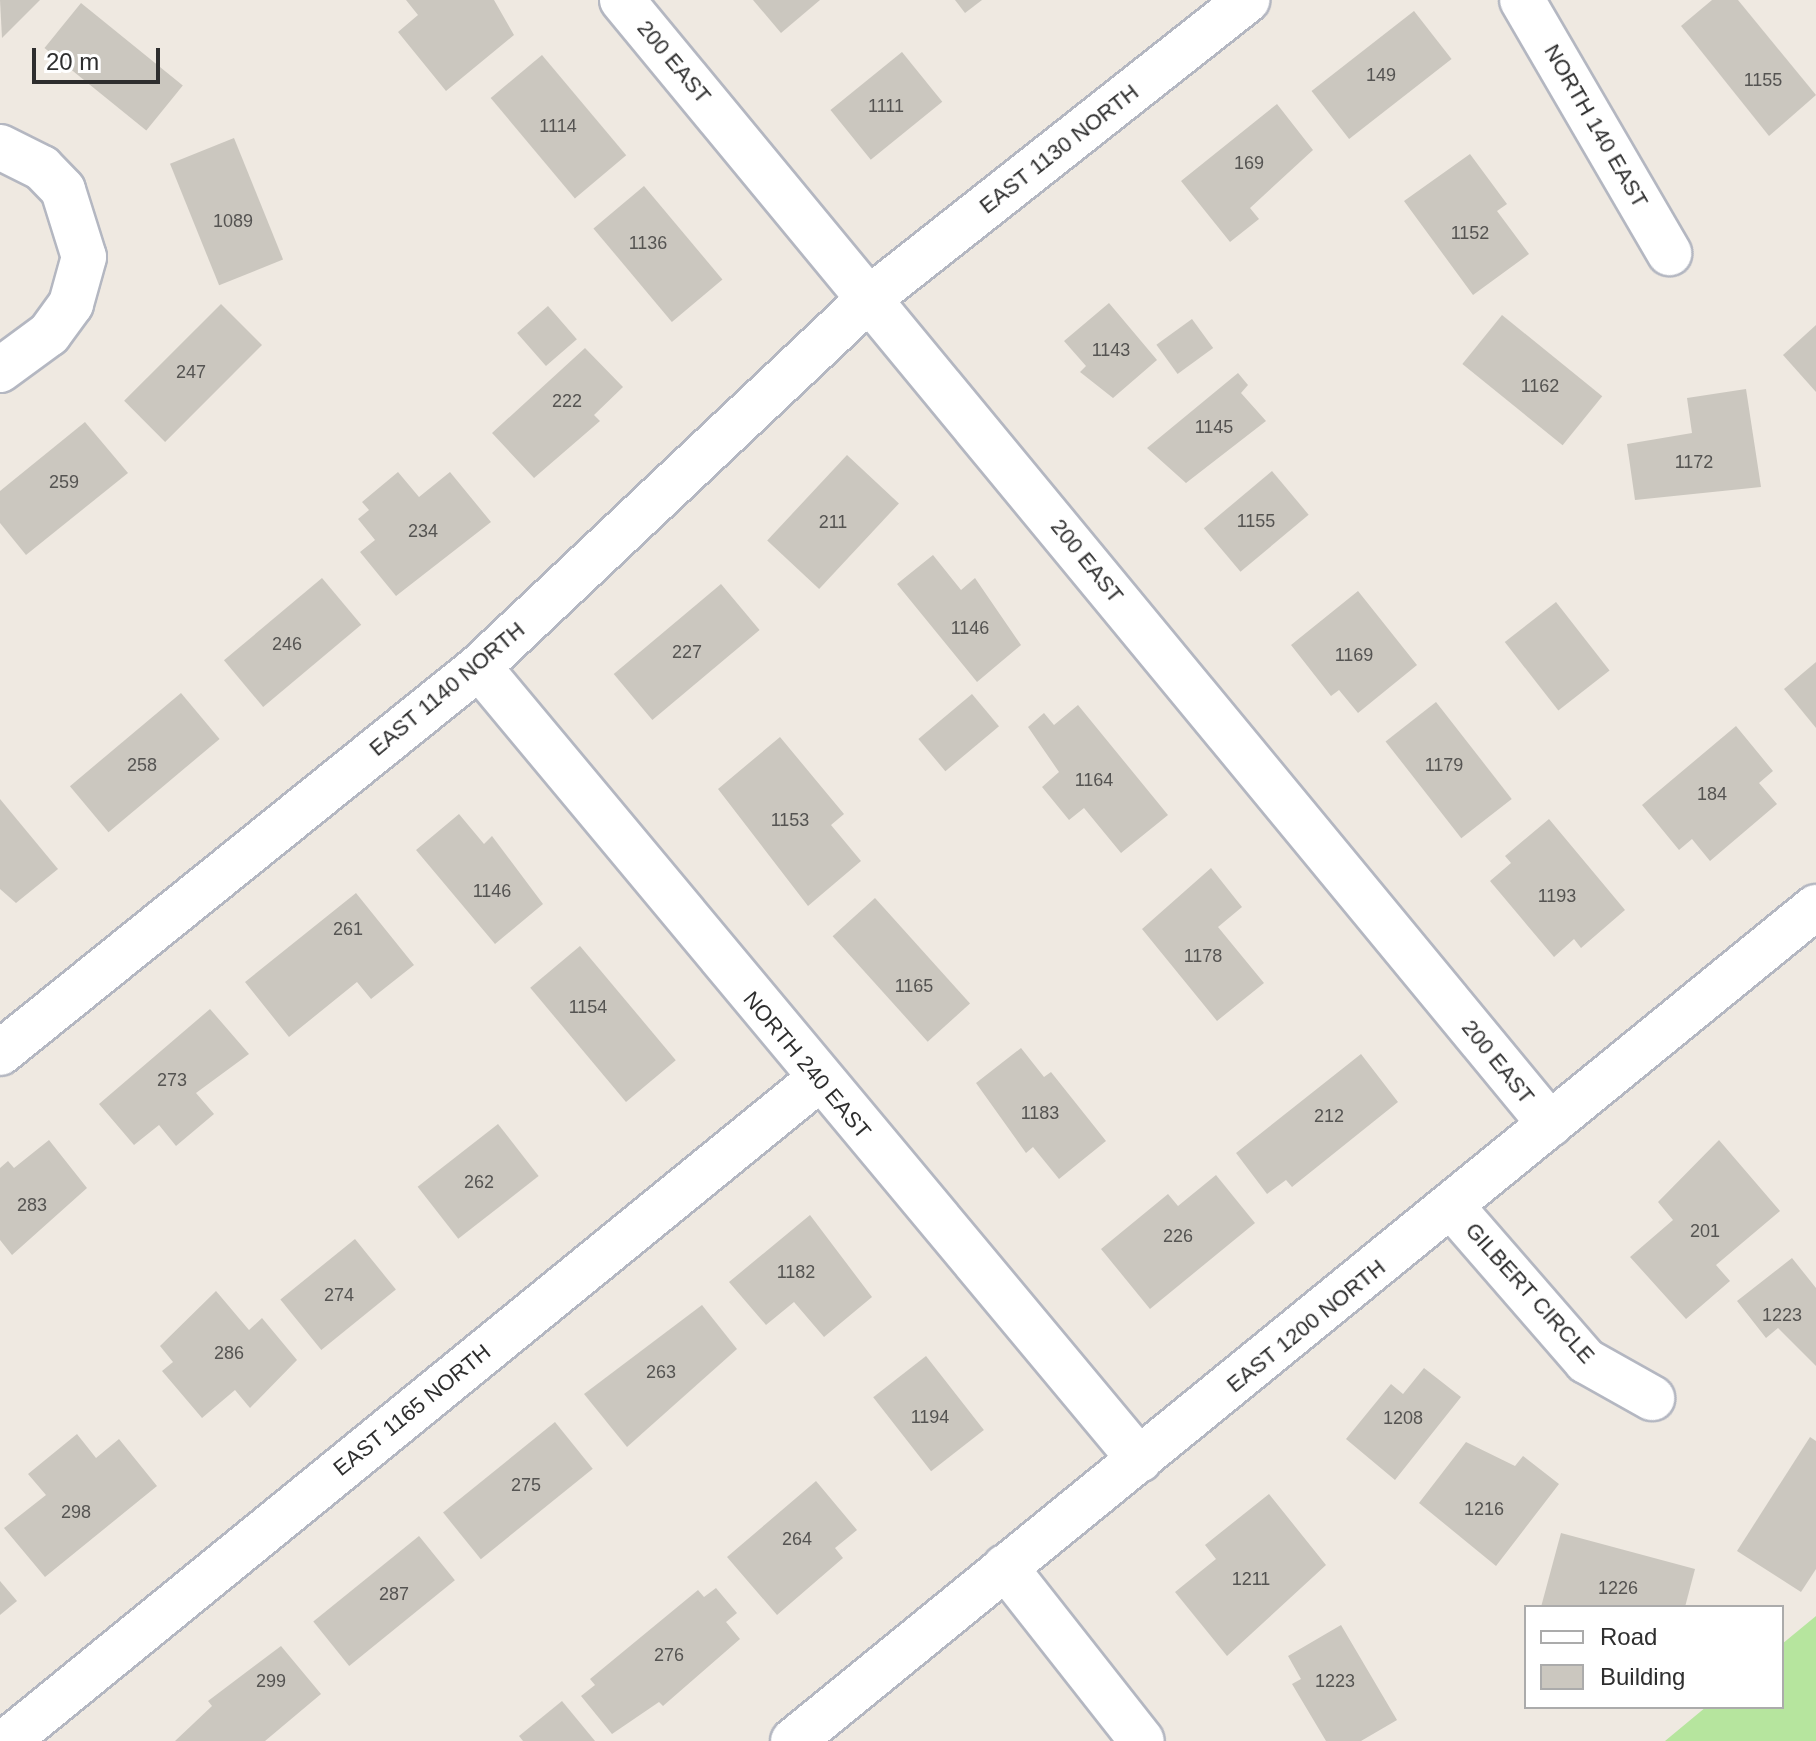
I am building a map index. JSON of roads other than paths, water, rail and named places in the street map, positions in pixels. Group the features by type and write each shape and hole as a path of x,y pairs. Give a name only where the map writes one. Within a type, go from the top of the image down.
{"street":[{"name":"200 EAST","path":"622,0 1550,1124"},
{"name":"EAST 1130 NORTH","path":"870,298 1247,0"},
{"name":"NORTH 140 EAST","path":"1522,0 1669,253"},
{"path":"0,147 42,168 63,190 84,257 71,304 49,334 0,370"},
{"name":"EAST 1140 NORTH","path":"0,1053 479,667 870,298"},
{"name":"NORTH 240 EAST","path":"479,667 818,1080 1140,1460"},
{"name":"EAST 1200 NORTH","path":"793,1741 1453,1208 1550,1124 1816,907"},
{"name":"EAST 1165 NORTH","path":"7,1741 818,1080"},
{"name":"GILBERT CIRCLE","path":"1453,1208 1586,1361 1652,1398"},
{"path":"1005,1567 1142,1741"}]}
